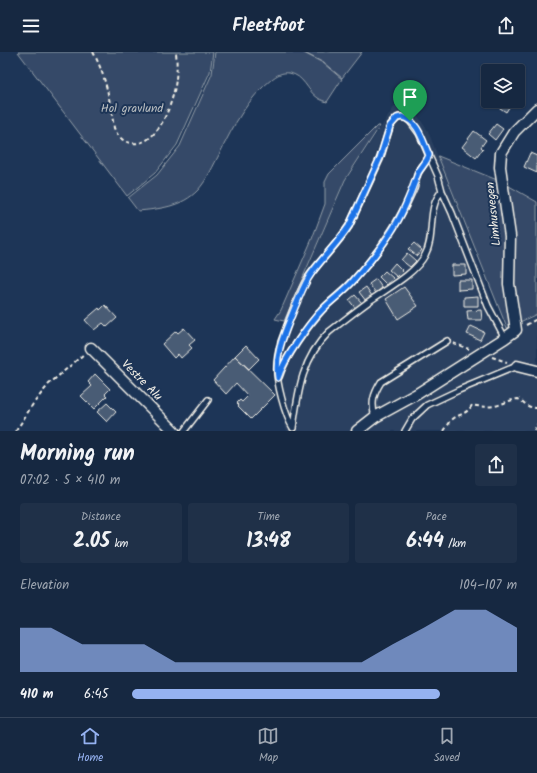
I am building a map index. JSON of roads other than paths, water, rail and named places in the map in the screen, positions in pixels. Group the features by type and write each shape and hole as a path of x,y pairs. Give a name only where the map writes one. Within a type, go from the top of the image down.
{"street":[{"name":"Limhusvegen","path":"505,338 516,330 509,284 510,236 500,167 501,153 514,132 537,109"},
{"path":"357,431 375,417 417,394 505,338"},
{"name":"Vestre Alu","path":"91,348 174,431"},
{"path":"517,366 537,372"}],"lane":[{"path":"293,429 285,409 277,368 279,352 286,328 303,288 311,274 349,226 380,158 393,122 397,118 406,118 419,133 438,176 442,191 488,306 505,338"},
{"path":"278,378 290,355 310,325 321,311 353,282 393,229 412,193 418,173 427,162 429,155"},
{"path":"293,429 303,374 310,356 321,340 329,332 407,275 422,261 430,242 435,200 442,191"},
{"path":"375,417 372,408 375,393 381,382 447,340"},
{"path":"406,431 412,419 427,405 517,366"},
{"path":"184,431 208,400"}],"park label":[{"name":"Hol gravlund","path":"132,108"}]}
